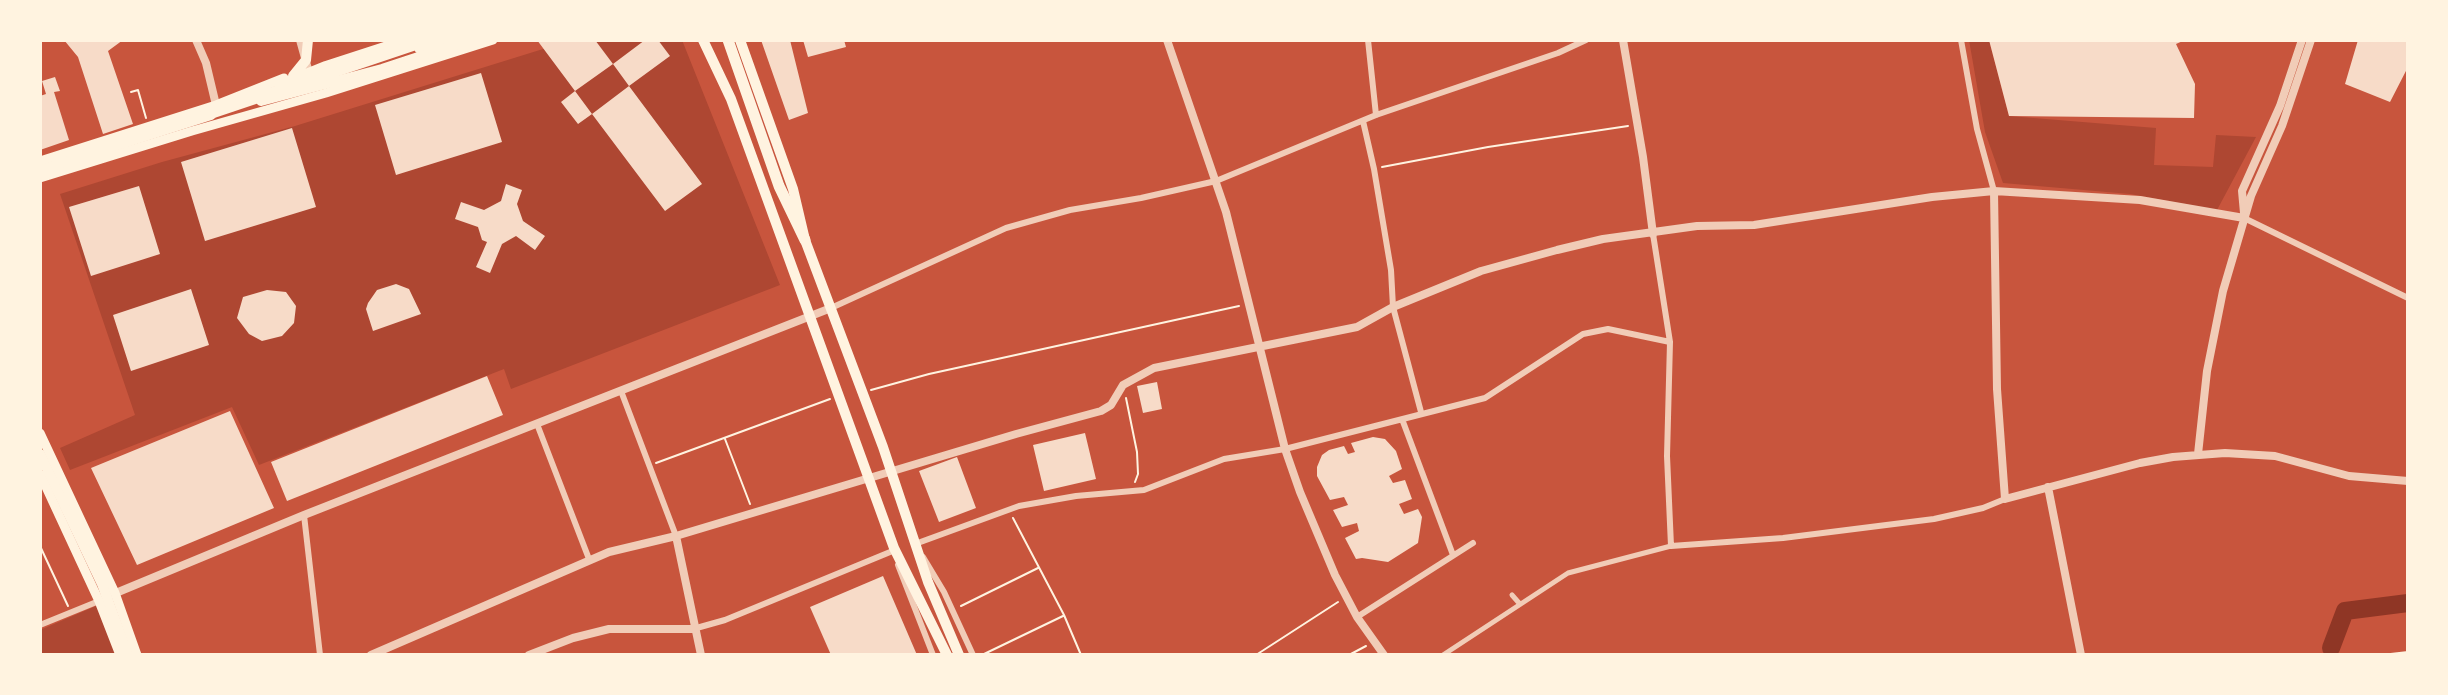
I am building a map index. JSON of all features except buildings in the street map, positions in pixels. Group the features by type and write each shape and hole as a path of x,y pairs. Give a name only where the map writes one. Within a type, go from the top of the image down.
{"highway":[{"path":"203,116 429,40"},
{"path":"728,40 779,186 805,240"}],"main road":[{"path":"275,87 303,66 309,52 308,40"},
{"path":"40,161 216,105 393,40"},
{"path":"203,116 326,66 406,40"},
{"path":"272,108 336,76 447,40"},
{"path":"40,170 203,116 425,56 470,40"},
{"path":"40,178 401,71 493,40"},
{"path":"703,40 731,99 894,548 947,655"},
{"path":"740,40 793,189 805,240 892,472 915,544 959,655"},
{"path":"747,58 748,40"},
{"path":"308,69 336,76"},
{"path":"40,433 115,593 137,655"},
{"path":"40,454 102,584 128,655"},
{"path":"40,474 99,601 120,655"}],"street":[{"path":"196,40 206,63 216,105"},
{"path":"300,40 308,69"},
{"path":"1167,40 1216,181 1285,449 1310,519 1346,597 1384,655"},
{"path":"1368,40 1376,115"},
{"path":"40,625 304,515 831,308 896,276 1027,221 1216,181 1376,115 1558,53 1586,40"},
{"path":"1623,40 1670,342 1667,456 1671,546"},
{"path":"1961,40 1977,129 1994,191 1997,389 2005,499"},
{"path":"2244,218 2242,191 2272,123 2302,40"},
{"path":"2198,454 2214,335 2244,218 2289,106 2311,40"},
{"path":"2272,123 2289,106"},
{"path":"1363,121 1391,270 1393,307 1421,412"},
{"path":"371,655 589,559 1101,411 1111,405 1123,385 1154,368 1357,327 1393,307 1498,266 1603,239 1697,226 1754,225 1920,199 1994,191 2140,200 2244,218 2408,298"},
{"path":"973,655 937,578 915,544 1009,510 1076,496 1154,487 1224,459 1285,449 1485,398 1583,334 1608,329 1670,342"},
{"path":"621,391 676,536 693,629 701,655"},
{"path":"1402,419 1453,555"},
{"path":"537,424 589,559"},
{"path":"1443,655 1568,573 1671,546 1783,538 1919,521 1983,508 2005,499 2140,463 2198,454 2265,454 2349,476 2408,481"},
{"path":"2048,487 2081,655"},
{"path":"304,515 320,655"},
{"path":"1357,617 1453,555 1475,546"},
{"path":"529,655 573,638 609,629 693,629 750,610 894,548 904,585 933,655"},
{"path":"1512,595 1519,603"}],"path":[{"path":"1374,169 1488,147 1637,124"},
{"path":"862,393 929,374 1250,304"},
{"path":"1123,385 1137,452 1138,474 1132,490"},
{"path":"649,465 838,395"},
{"path":"725,437 753,513"},
{"path":"1009,510 1064,615 1081,655"},
{"path":"40,546 70,612"},
{"path":"953,611 1039,568"},
{"path":"1256,655 1346,597"},
{"path":"982,655 1064,615"},
{"path":"1349,655 1374,642"},
{"path":"2382,655 2408,652"}],"shaded area":[{"path":"572,40 682,40 780,285 511,389 504,369 259,465 232,407 70,470 60,448 135,415 60,194 295,126"},
{"path":"1969,40 1989,40 2009,116 2156,128 2154,165 2213,167 2216,135 2256,137 2217,210 2130,194 2003,183 1985,132"},
{"path":"96,606 116,655 40,655 40,630"}],"waterway":[{"path":"2331,648 2345,611 2408,603"}]}
